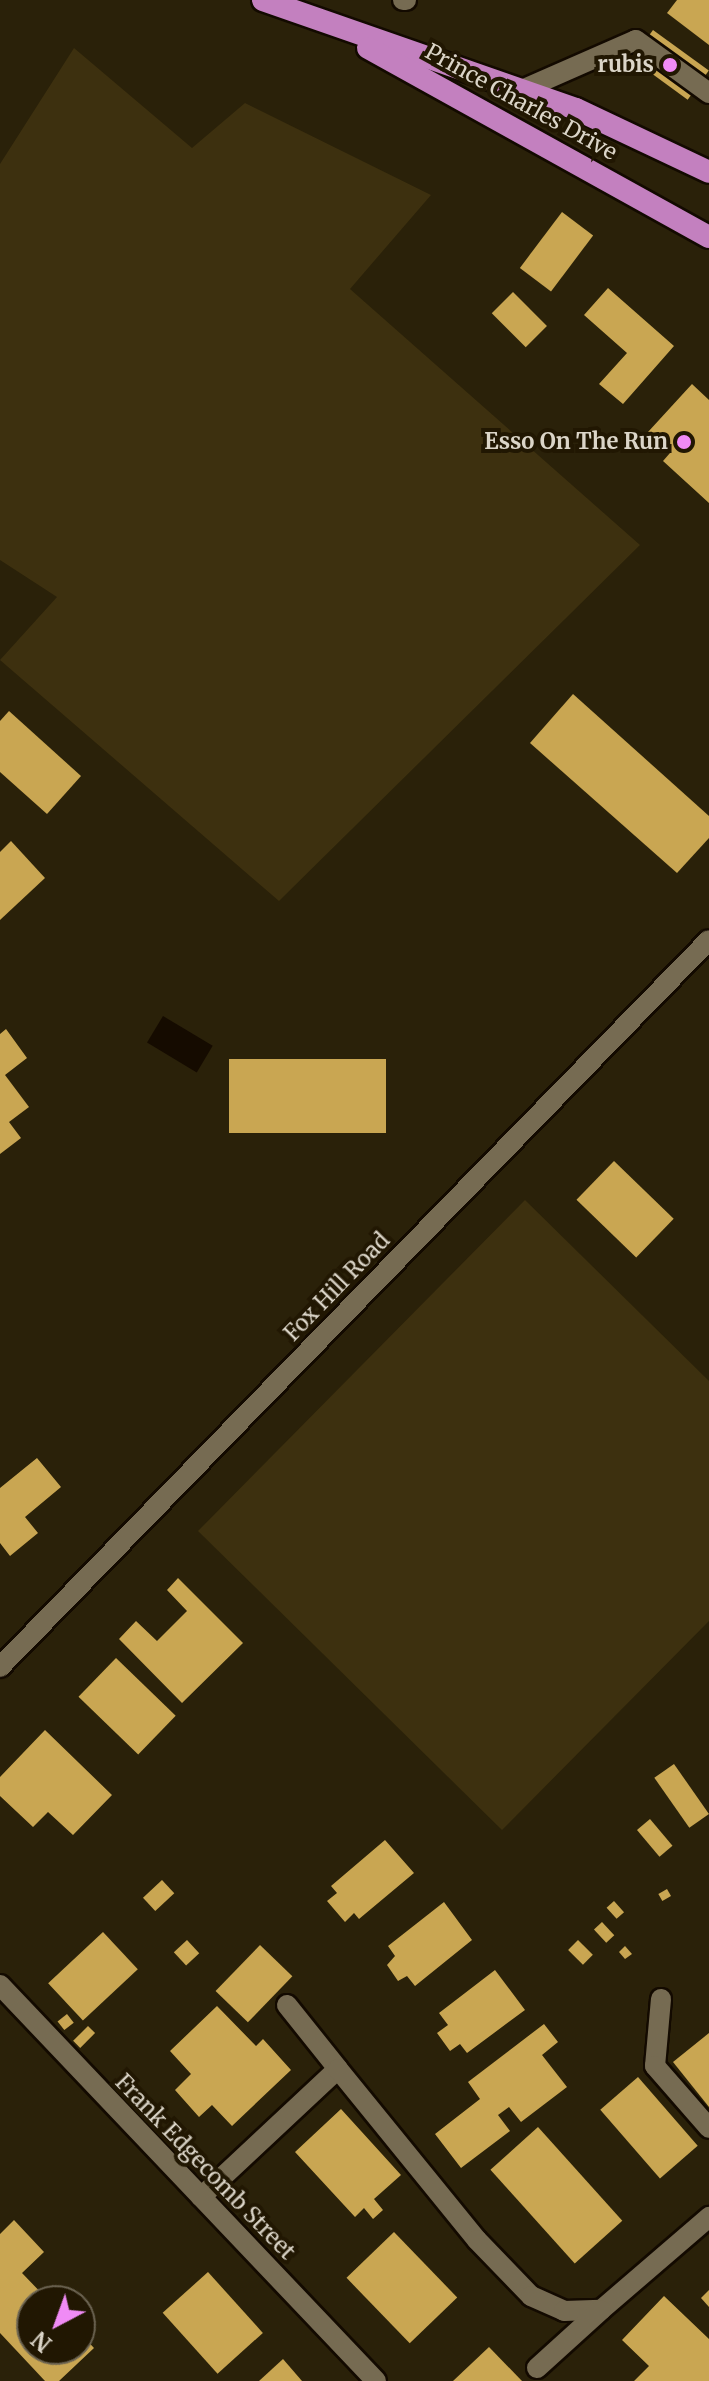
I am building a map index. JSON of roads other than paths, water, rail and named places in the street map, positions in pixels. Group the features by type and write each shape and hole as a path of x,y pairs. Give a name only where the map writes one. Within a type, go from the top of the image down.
{"highway":[{"name":"Prince Charles Drive","path":"263,0 576,109 709,172"},
{"name":"Prince Charles Drive","path":"307,16 709,237"}],"main road":[{"path":"522,90 636,40 709,93"},
{"name":"Fox Hill Road","path":"0,1667 709,940"},
{"name":"Frank Edgecomb Street","path":"0,1985 376,2381"},
{"path":"661,1999 655,2066 709,2128"},
{"path":"287,2005 477,2240 531,2296 564,2311 601,2310"},
{"path":"201,2197 338,2069"},
{"path":"537,2368 709,2217"}],"place":[{"name":"rubis","path":"670,65"},
{"name":"Esso On The Run","path":"684,442"}]}
